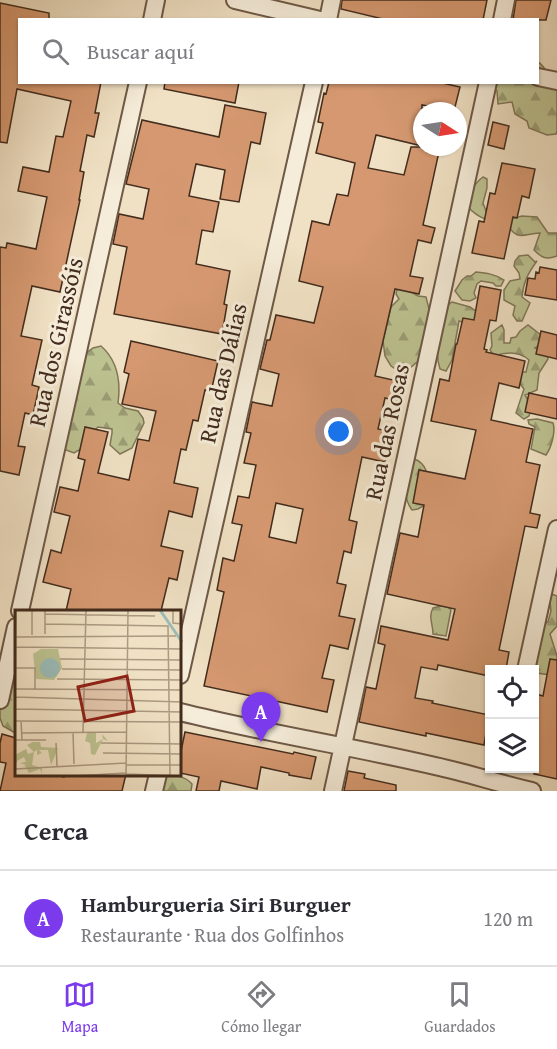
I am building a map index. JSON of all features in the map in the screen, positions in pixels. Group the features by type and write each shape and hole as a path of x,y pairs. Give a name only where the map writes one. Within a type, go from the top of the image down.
{"street":[{"path":"152,18 156,0"},
{"path":"235,0 312,18"},
{"path":"328,18 332,0"},
{"path":"502,18 507,0"},
{"path":"539,77 557,81"},
{"name":"Rua dos Girassóis","path":"20,610 138,84"},
{"name":"Rua das Dálias","path":"182,666 314,84"},
{"name":"Rua das Rosas","path":"333,791 488,84"},
{"path":"527,665 557,529"},
{"path":"0,700 15,632"},
{"path":"182,712 437,766 532,791"},
{"path":"154,791 158,776"}],"green space":[{"path":"539,63 557,87 556,134 547,135 529,128 527,121 515,114 512,102 498,104 497,91 489,84 539,84"},
{"path":"483,177 487,179 483,203 486,211 492,217 511,219 522,216 537,217 548,233 557,233 557,256 544,258 534,250 540,233 517,235 506,223 485,219 468,207 472,190"},
{"path":"528,255 535,262 537,261 526,278 522,297 530,303 522,321 517,321 513,315 515,306 504,300 504,290 510,281 520,279 514,266 515,261 519,256"},
{"path":"476,272 494,275 504,280 501,286 481,281 477,284 474,293 476,298 470,301 462,300 455,291 462,280"},
{"path":"398,284 418,296 426,297 430,313 418,361 409,369 397,370 391,366 385,356 383,341 391,307 399,299 396,294"},
{"path":"452,302 470,307 480,314 476,323 469,324 459,321 452,360 446,371 440,369 437,354 447,306"},
{"path":"502,325 504,343 510,343 511,338 516,337 528,325 542,336 544,342 535,348 547,354 548,359 539,373 537,390 525,395 532,407 529,416 524,419 516,413 524,389 517,380 518,372 526,372 529,360 512,353 494,356 490,350 491,333"},
{"path":"101,346 115,365 119,387 118,403 125,408 138,411 144,423 132,448 120,454 110,445 112,429 98,427 86,446 74,453 66,450 64,446 85,354"},
{"path":"537,419 553,423 554,431 546,455 531,449 535,427 529,424 528,420"},
{"path":"412,458 419,461 426,470 428,503 412,510 406,498 406,492"},
{"path":"549,593 557,596 557,626 550,634 557,656 555,672 550,675 539,673 539,665 532,664 542,625 548,622 551,611"},
{"path":"441,606 451,610 446,636 433,634 432,611 433,608"},
{"path":"0,661 15,665 15,733 3,726 0,718"},
{"path":"161,776 182,777 192,784 191,791 156,791"}],"building":[{"path":"342,0 487,0 483,18 379,18 341,9"},
{"path":"516,0 551,0 546,20 513,18"},
{"path":"0,3 49,13 49,18 18,18 18,84 101,84 95,113 99,113 94,137 87,135 80,171 84,172 80,200 60,292 32,286 21,336 42,340 32,385 39,387 33,415 25,413 18,446 25,447 19,475 0,471 0,247 6,248 7,243 36,249 47,197 18,191 23,167 49,172 56,136 63,137 71,101 17,89 7,143 0,142"},
{"path":"165,84 239,84 235,103 164,89"},
{"path":"328,84 447,84 460,87 456,102 413,102 413,144 376,135 368,168 404,175 411,147 413,147 413,156 438,156 423,225 435,228 431,243 418,240 410,276 423,278 419,294 395,289 375,376 402,382 397,401 385,398 378,429 392,432 385,462 362,457 349,520 357,522 351,553 344,551 337,583 346,585 339,616 355,619 348,649 330,645 322,678 334,680 327,712 204,686 224,592 217,590 223,558 234,561 242,525 232,523 238,496 249,498 256,465 244,463 251,433 246,432 252,402 272,406 279,374 260,369 267,340 270,340 276,315 314,323 323,287 299,281 312,221 329,225 337,194 348,196 355,163 316,153 323,123 318,122 324,93 326,94","holes":["276,503 303,509 296,543 269,537"]},
{"path":"225,105 266,113 260,144 251,142 239,202 220,199 225,170 196,164 189,196 219,202 213,232 202,230 196,264 230,271 222,334 114,314 127,247 113,244 119,214 143,219 149,189 126,184 142,120 219,137"},
{"path":"493,122 509,126 504,149 488,145"},
{"path":"502,163 535,169 529,198 522,196 517,218 513,217 504,259 472,253 479,221 484,222 490,193 495,194"},
{"path":"540,267 557,270 557,300 525,295 528,278 535,279"},
{"path":"480,286 501,290 496,321 490,320 484,349 487,350 486,352 525,361 519,388 499,383 491,420 533,429 526,462 540,465 530,513 540,515 537,528 525,526 499,650 509,652 507,665 485,665 485,675 438,665 437,670 421,667 415,698 485,714 484,745 359,722 366,687 376,689 385,645 378,643 381,626 448,640 455,609 387,594 400,533 418,537 424,505 413,503 419,470 465,479 476,430 431,421 440,379 449,381 463,318 474,320"},
{"path":"541,331 557,335 557,359 536,354"},
{"path":"131,341 218,361 211,392 205,390 198,421 193,420 186,450 181,449 174,483 198,488 192,517 169,511 161,546 183,551 177,580 169,578 161,610 66,610 71,589 43,582 51,550 61,553 70,516 54,512 60,487 78,491 85,460 78,458 85,427 108,432 98,473 129,480 138,439 149,441 156,411 122,404 129,374 124,372"},
{"path":"529,393 557,399 557,419 525,412"},
{"path":"550,659 557,660 557,779 534,774 539,773 539,695 543,696"},
{"path":"185,732 316,757 311,779 261,767 257,789 221,781 219,791 196,791 199,777 182,773 182,746"},
{"path":"2,734 15,738 15,776 126,776 122,791 0,791 6,763 0,762"},
{"path":"348,771 365,774 364,778 396,785 396,791 344,791"}],"place":[{"name":"Hamburgueria Siri Burguer","path":"261,742"}]}
